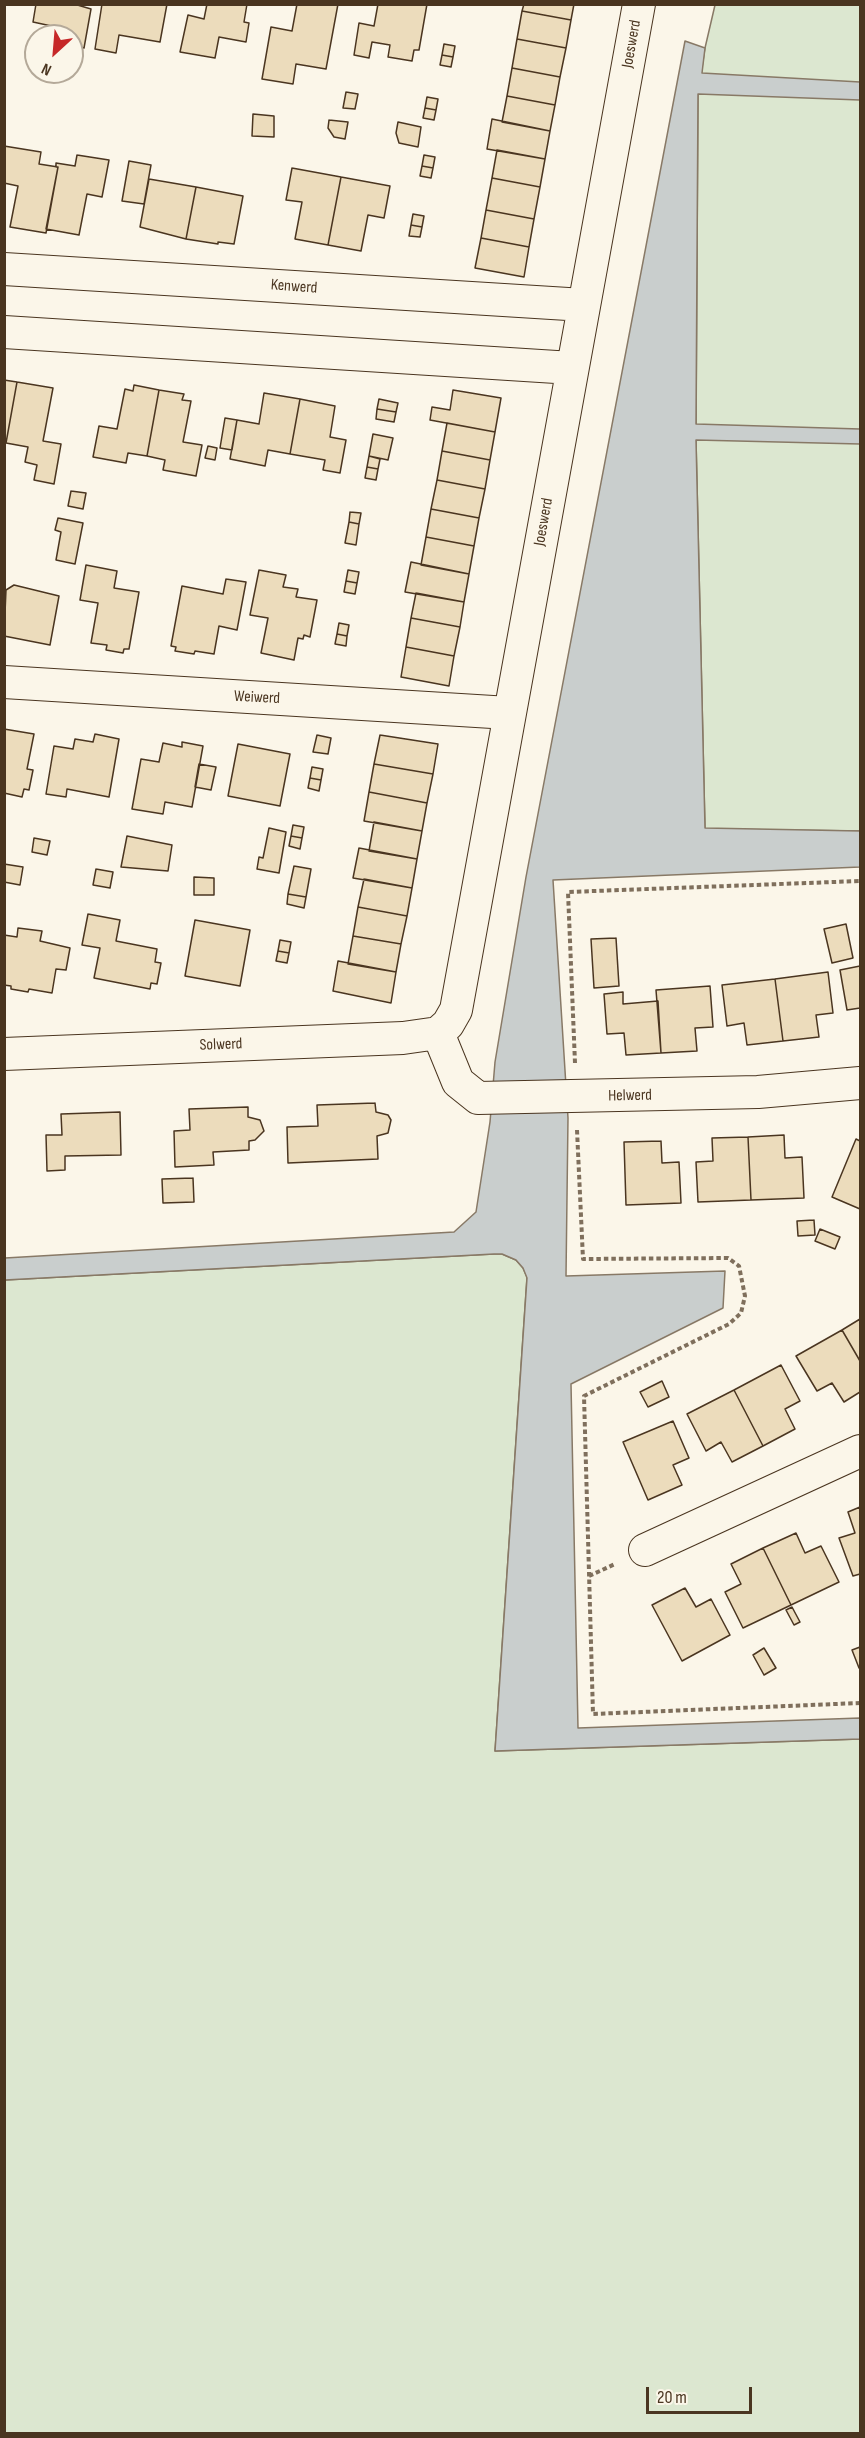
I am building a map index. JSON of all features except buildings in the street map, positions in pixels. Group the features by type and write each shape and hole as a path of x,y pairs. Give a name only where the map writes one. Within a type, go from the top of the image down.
{"street":[{"name":"Joeswerd","path":"438,1033 448,1024 456,1010 639,4"},
{"name":"Kenwerd","path":"4,269 584,305"},
{"path":"4,332 572,368"},
{"name":"Weiwerd","path":"4,682 509,713"},
{"name":"Solwerd","path":"4,1054 391,1038 438,1033"},
{"name":"Helwerd","path":"438,1033 458,1082 478,1098 758,1092 861,1083"},
{"path":"632,1556 861,1451"}],"path":[{"path":"861,881 568,892 583,1258 728,1258 739,1266 745,1296 741,1313 729,1323 584,1396 593,1714 861,1703"},
{"path":"589,1576 632,1556"}],"green space":[{"path":"715,5 860,5 860,831 705,829 696,439 698,94"},
{"path":"502,1254 516,1260 527,1277 495,1751 860,1739 860,2433 5,2434 5,1280"}],"shaded area":[{"path":"685,41 705,48 702,73 860,82 860,100 698,94 696,424 860,429 860,444 696,440 705,828 860,831 860,867 553,880 568,1118 566,1276 725,1271 723,1308 571,1384 578,1728 860,1718 860,1739 495,1751 527,1278 523,1268 516,1260 502,1254 494,1254 5,1280 5,1258 454,1232 476,1212 490,1122 495,1062 526,877"}]}
